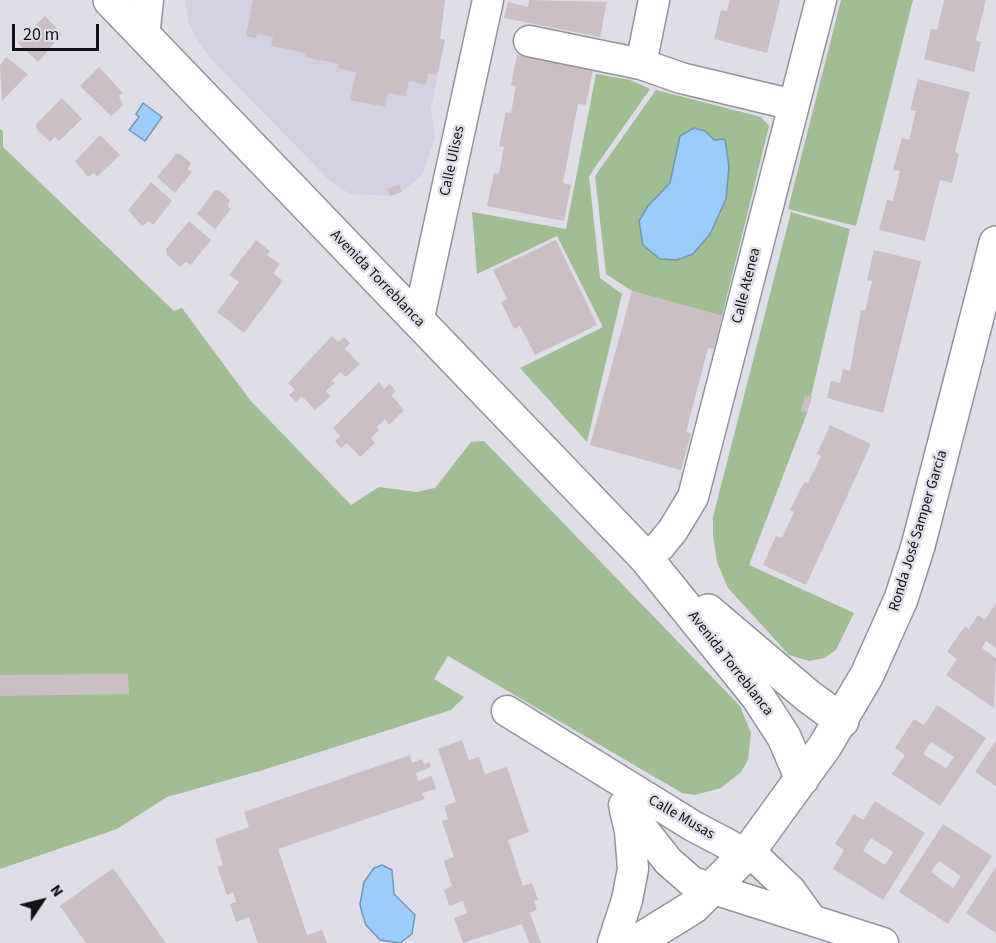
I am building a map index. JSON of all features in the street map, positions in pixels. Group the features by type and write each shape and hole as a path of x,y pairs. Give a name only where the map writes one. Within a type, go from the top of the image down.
{"street":[{"name":"Avenida Torreblanca","path":"110,0 645,557 758,697 784,737 802,779"},
{"path":"144,37 148,0"},
{"name":"Calle Ulises","path":"418,322 488,0"},
{"path":"641,64 654,0"},
{"name":"Calle Atenea","path":"645,557 660,546 673,530 693,497 821,0"},
{"path":"529,41 641,64 681,78 794,105"},
{"name":"Ronda José Samper García","path":"712,891 747,852 802,779 842,721 882,645 901,599 941,460 996,243"},
{"name":"Avenida Torreblanca","path":"645,557 791,682 842,721"},
{"name":"Calle Musas","path":"507,711 621,793 747,852 790,890 811,919"},
{"path":"621,793 679,873 712,891 811,919 883,943"},
{"name":"Calle Musas","path":"613,943 627,900 633,869 630,831 621,793"},
{"path":"642,941 712,891"}],"shaded area":[{"path":"185,0 445,0 440,38 445,40 431,109 435,138 422,175 402,192 390,196 350,194 331,182 213,61 199,43 189,24"}],"green space":[{"path":"841,0 913,0 856,226 788,209"},
{"path":"596,74 630,80 650,89 589,176 600,278 622,294 587,442 520,368 603,327 557,236 477,274 472,212 566,229"},
{"path":"656,90 761,117 769,126 722,316 632,291 606,274 595,176"},
{"path":"0,129 3,131 3,147 174,311 182,308 250,400 351,505 379,487 416,492 435,488 471,442 484,441 740,706 751,733 748,760 741,772 721,788 695,795 682,793 448,656 434,679 464,697 451,710 263,770 167,797 117,829 0,869"},
{"path":"791,212 850,229 807,413 749,565 854,613 836,650 824,658 809,661 789,655 728,588 717,562 713,535 713,517"}],"water":[{"path":"143,103 162,117 145,141 129,130 139,117 136,114"},
{"path":"694,128 705,131 714,140 725,139 729,167 726,199 710,234 693,254 677,260 660,259 643,245 639,221 648,206 670,183 680,136"},
{"path":"382,865 392,870 394,894 415,915 412,934 400,943 380,940 366,925 362,913 360,904 364,882 374,868"}],"building":[{"path":"253,0 445,0 440,39 445,40 437,75 428,73 426,85 409,81 405,96 388,93 385,107 350,100 356,72 338,68 339,64 305,57 306,53 271,46 273,37 257,34 256,38 246,36"},
{"path":"529,0 607,2 600,37 504,18 508,2 528,7"},
{"path":"730,0 780,0 767,53 714,39 721,10 727,11"},
{"path":"944,0 986,0 976,40 981,42 974,72 924,59 931,29 937,30"},
{"path":"45,16 62,34 38,62 18,43"},
{"path":"517,55 593,70 586,105 578,104 563,183 571,185 564,221 487,206 494,173 499,174 504,147 499,146 506,112 511,113 516,86 511,85"},
{"path":"6,57 28,74 2,101 0,65"},
{"path":"99,67 123,93 119,96 123,105 111,116 80,86"},
{"path":"918,79 970,92 955,152 959,154 952,183 940,180 925,241 879,230 887,200 893,201 900,171 893,170 902,138 909,140 916,111 910,110"},
{"path":"62,98 82,119 59,141 55,137 50,142 37,130 36,124"},
{"path":"100,135 120,155 97,177 94,173 88,177 75,161"},
{"path":"176,154 180,154 191,163 188,169 192,172 175,193 157,177"},
{"path":"151,182 172,201 153,225 149,221 142,226 128,210"},
{"path":"399,185 402,192 390,196 387,189"},
{"path":"215,190 219,190 230,200 228,206 231,209 215,229 197,214"},
{"path":"189,221 211,240 191,265 186,262 180,267 167,255 166,249"},
{"path":"256,240 270,251 267,255 280,264 273,273 283,281 244,333 217,312 239,282 229,275"},
{"path":"556,240 597,325 535,355 520,326 514,329 501,302 507,299 493,270"},
{"path":"874,250 921,261 883,413 827,398 831,381 840,383 843,369 850,371 861,310 865,311 872,281 867,280"},
{"path":"632,291 722,316 714,349 708,348 686,432 691,434 681,470 590,445"},
{"path":"332,336 338,342 344,337 350,343 345,349 360,364 346,377 340,372 332,381 335,383 326,391 331,396 315,410 302,396 296,402 289,395 295,390 288,383"},
{"path":"379,382 384,389 390,384 396,391 391,395 404,410 389,425 385,419 377,427 379,430 371,438 375,443 360,457 347,443 341,448 335,441 340,436 333,428"},
{"path":"805,395 812,397 807,412 801,411"},
{"path":"830,425 871,444 806,585 763,565 776,536 782,538 794,512 790,510 804,482 808,483 821,456 817,454"},
{"path":"996,603 996,648 986,641 982,648 996,658 994,708 946,675 957,659 947,652 965,626 969,629 978,615 985,620"},
{"path":"128,674 129,694 0,696 0,675"},
{"path":"937,705 986,738 940,806 892,774 905,755 895,748 914,719 924,725","holes":["931,742 954,757 946,768 923,754"]},
{"path":"462,740 469,760 479,757 485,774 507,767 529,832 508,840 523,886 532,883 538,900 534,901 537,910 530,913 541,943 529,943 522,924 463,943 454,918 467,913 463,901 449,906 444,890 452,886 444,861 454,857 442,821 448,819 444,806 456,802 438,749"},
{"path":"996,740 996,786 975,772"},
{"path":"410,755 412,763 422,759 424,764 429,762 431,767 416,773 418,781 432,776 436,789 422,793 425,799 278,849 307,935 322,930 327,943 258,943 249,917 236,922 230,904 236,902 233,892 227,895 217,867 223,865 215,839 249,827 244,812"},
{"path":"875,801 925,833 883,900 833,869 844,850 835,844 854,814 863,820","holes":["871,838 893,852 885,865 863,851"]},
{"path":"943,824 992,856 948,924 899,892","holes":["939,861 961,876 953,888 931,872"]},
{"path":"996,867 996,933 966,913"},
{"path":"113,868 166,943 86,943 60,906"}]}
